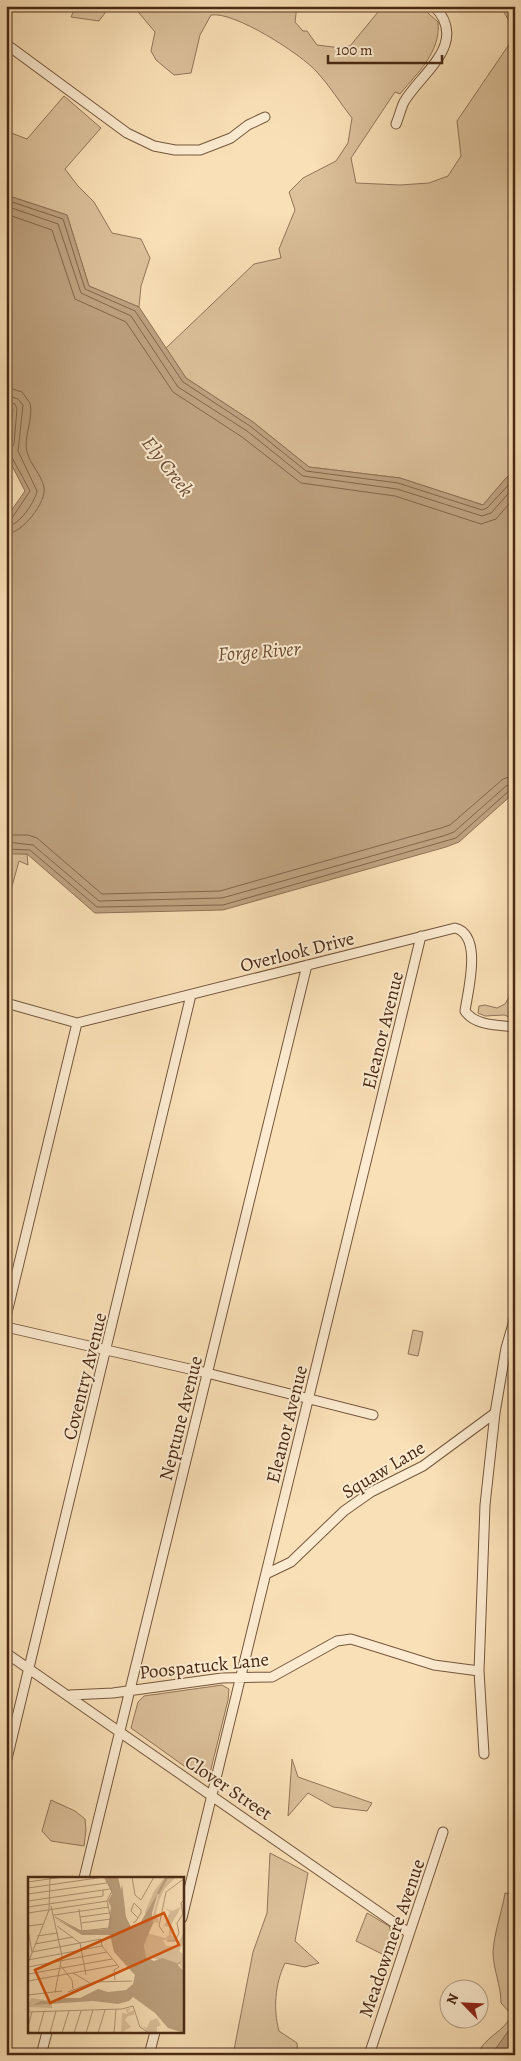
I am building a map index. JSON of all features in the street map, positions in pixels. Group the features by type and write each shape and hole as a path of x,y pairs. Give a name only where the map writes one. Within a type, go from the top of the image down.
{"street":[{"path":"396,124 404,102 442,55 446,38 445,26 434,6"},
{"path":"6,44 128,133 154,146 175,150 200,150 231,138 248,125 265,117"},
{"name":"Overlook Drive","path":"6,1003 78,1023 455,928 463,930 468,936 472,952 465,1011 470,1018 483,1023 515,1027"},
{"name":"Eleanor Avenue","path":"184,1910 421,936"},
{"name":"Neptune Avenue","path":"84,1877 307,965"},
{"name":"Coventry Avenue","path":"6,1763 191,995"},
{"path":"6,1316 78,1023"},
{"path":"484,1754 479,1671 485,1505 506,1348 515,1317"},
{"path":"6,1327 373,1415"},
{"name":"Squaw Lane","path":"266,1574 291,1562 344,1511 371,1492 423,1466 496,1413"},
{"name":"Poospatuck Lane","path":"69,1695 94,1696 222,1678 272,1677 337,1641 350,1639 434,1665 479,1671"},
{"path":"6,1653 29,1669"},
{"name":"Clover Street","path":"29,1669 409,1933"},
{"name":"Meadowmere Avenue","path":"369,2055 443,1832"},
{"path":"42,2055 47,2034"},
{"path":"149,2055 154,2034"}],"shaded area":[{"path":"76,6 110,6 99,21 71,17"},
{"path":"136,6 297,6 295,22 303,31 307,31 317,45 333,47 350,46 383,6 420,6 438,22 436,43 432,52 421,69 400,94 395,92 351,158 356,183 400,185 429,183 448,176 461,156 457,121 510,43 513,27 500,6 515,6 515,472 506,478 483,505 400,478 309,467 253,422 186,378 166,348 254,264 281,258 279,249 295,210 289,192 303,178 336,161 348,143 352,118 309,64 267,35 222,16 211,15 200,35 191,73 174,75 156,60 151,51 155,32 139,13"},
{"path":"64,96 101,128 65,169 94,202 112,233 141,239 150,258 141,286 139,307 89,286 67,215 6,195 6,131 27,139"},
{"path":"6,854 27,854 28,865 19,861 6,908"},
{"path":"515,987 515,1019 504,1015 485,1016 478,1013 479,1006 485,1005 497,1008 505,1004"},
{"path":"413,1330 423,1332 418,1356 408,1354"},
{"path":"222,1685 229,1689 228,1700 209,1777 201,1778 131,1728 138,1702 144,1696"},
{"path":"292,1759 298,1777 372,1803 367,1811 333,1807 308,1793 288,1816"},
{"path":"51,1800 75,1811 85,1819 84,1846 51,1841 42,1831"},
{"path":"270,1853 308,1873 295,1941 319,1963 305,1967 285,1963 279,1979 276,2014 279,2031 297,2043 298,2055 233,2055 253,1952 267,1913"},
{"path":"505,1893 515,1895 515,2024 497,2055 477,2055 484,2044 504,2026 512,2015 501,2003 493,1958 495,1937"},
{"path":"367,1913 389,1926 396,1947 390,1958 356,1941"}],"water":[{"path":"6,195 67,215 89,286 139,307 186,378 253,422 309,467 400,478 483,505 506,478 515,472 515,792 459,842 223,910 95,913 27,854 6,854 6,518 25,491 7,456 13,409 6,405"},
{"path":"515,2024 515,2055 491,2055 512,2026"}],"water label":[{"name":"Ely Creek","path":"168,466"},
{"name":"Forge River","path":"259,651"}]}
